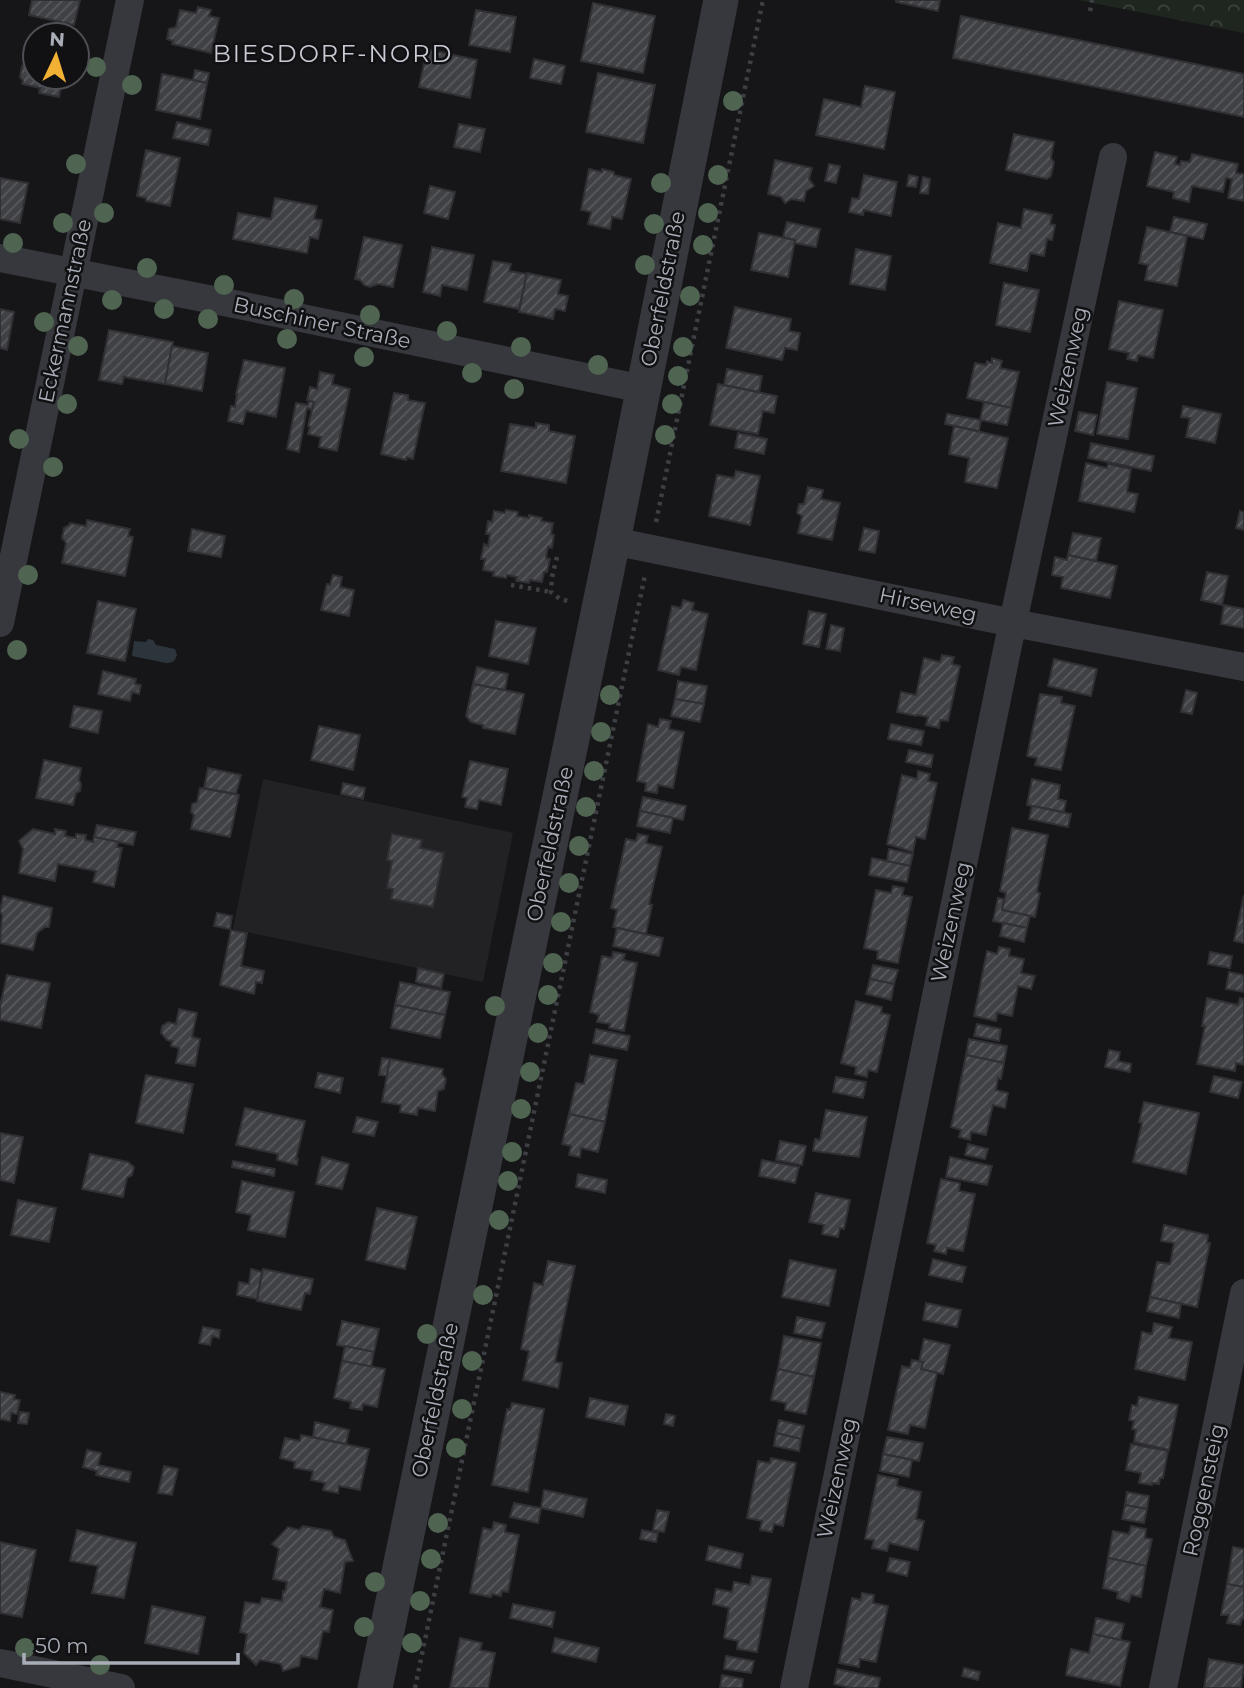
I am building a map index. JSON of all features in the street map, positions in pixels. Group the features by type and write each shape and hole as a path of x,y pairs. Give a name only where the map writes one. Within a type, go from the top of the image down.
{"street":[{"name":"Eckermannstraße","path":"0,623 130,0"},
{"name":"Oberfeldstraße","path":"375,1688 613,541 721,0"},
{"name":"Weizenweg","path":"794,1688 1013,623 1113,157"},
{"name":"Buschiner Straße","path":"0,258 643,389"},
{"name":"Hirseweg","path":"613,541 1244,667"},
{"name":"Roggensteig","path":"1163,1688 1244,1293"},
{"path":"0,1663 121,1688"}],"path":[{"path":"415,1688 764,0"},
{"path":"1090,11 1092,0"},
{"path":"551,592 557,557"},
{"path":"511,584 551,592 560,599 569,601"}],"shaded area":[{"path":"148,639 153,640 156,645 175,649 177,655 174,660 166,663 132,656 134,641 146,642"},
{"path":"263,779 513,833 483,982 233,929"}],"green space":[{"path":"1078,0 1244,0 1244,33"}],"building":[{"path":"32,0 80,0 75,21 56,21 29,15"},
{"path":"896,0 940,0 938,11"},
{"path":"593,3 655,16 643,73 581,61"},
{"path":"198,7 211,10 209,16 219,18 211,53 172,44 173,41 167,39 169,29 176,27 180,10 196,13"},
{"path":"476,10 516,17 510,52 469,45"},
{"path":"961,16 1244,74 1244,117 953,58"},
{"path":"427,49 477,60 470,98 419,87"},
{"path":"534,59 565,66 561,84 530,78"},
{"path":"195,70 209,73 207,83 193,80"},
{"path":"598,73 655,85 643,143 586,132"},
{"path":"162,74 207,83 200,119 156,110"},
{"path":"865,86 895,92 884,149 816,135 824,99 861,107"},
{"path":"39,91 60,91 59,97"},
{"path":"177,122 211,130 208,145 173,138"},
{"path":"459,124 485,129 480,152 454,147"},
{"path":"1014,134 1054,142 1051,176 1047,179 1006,170"},
{"path":"146,150 180,158 170,206 146,201 146,198 137,196"},
{"path":"1155,152 1177,157 1175,164 1180,165 1181,161 1190,162 1192,154 1238,164 1236,173 1244,174 1244,201 1228,198 1232,179 1226,178 1223,192 1192,186 1189,202 1173,198 1174,192 1147,186"},
{"path":"775,160 812,168 809,179 814,186 806,191 804,201 791,199 785,203 781,197 768,194"},
{"path":"829,164 840,166 836,183 825,181"},
{"path":"589,169 602,172 602,169 631,179 622,219 612,217 610,229 588,224 591,212 581,210"},
{"path":"864,175 897,182 891,216 864,210 863,215 849,212 852,198 859,199"},
{"path":"909,175 918,177 916,187 907,186"},
{"path":"923,177 930,179 928,194 920,193"},
{"path":"0,178 28,183 20,223 0,219"},
{"path":"430,186 455,192 448,219 424,213"},
{"path":"275,198 317,206 314,219 322,220 318,239 310,237 307,253 233,239 238,213 271,219"},
{"path":"1024,209 1052,215 1050,224 1055,225 1052,240 1047,239 1044,256 1030,253 1027,271 990,263 998,223 1021,228"},
{"path":"1174,217 1207,224 1203,239 1170,232"},
{"path":"787,222 820,229 816,247 794,243 795,240 783,237"},
{"path":"1147,227 1187,236 1177,286 1145,280 1148,265 1139,263"},
{"path":"759,233 795,240 788,277 751,270"},
{"path":"364,237 402,245 393,287 378,284 370,287 355,279"},
{"path":"432,247 474,255 467,290 442,285 440,296 423,292"},
{"path":"856,249 891,256 885,290 850,284"},
{"path":"493,261 511,264 509,271 527,274 519,309 484,302"},
{"path":"527,273 561,280 558,294 568,296 565,311 555,309 553,319 519,312"},
{"path":"1004,283 1039,290 1030,332 996,325"},
{"path":"1119,301 1163,310 1153,358 1138,355 1137,361 1127,359 1129,353 1109,349"},
{"path":"735,307 791,319 789,331 800,333 797,350 785,348 782,360 726,348"},
{"path":"0,309 14,312 7,350 0,348"},
{"path":"109,330 173,342 165,384 124,377 122,384 99,380"},
{"path":"172,346 208,353 202,391 165,384"},
{"path":"992,358 1002,361 1000,368 1019,372 1011,408 967,398 975,363 986,365 987,361 992,363"},
{"path":"244,360 285,368 276,417 246,411 243,424 228,421 231,406 235,407"},
{"path":"727,369 762,376 759,392 724,385"},
{"path":"320,372 334,375 332,384 350,389 337,451 319,447 321,437 308,434 314,402 307,400 310,387 317,389"},
{"path":"1107,382 1137,388 1128,439 1097,434"},
{"path":"718,384 777,396 774,413 763,411 758,434 710,425"},
{"path":"394,393 408,395 408,400 425,403 413,459 381,454"},
{"path":"309,401 314,402 312,410 307,408 299,452 287,449 296,403 308,405"},
{"path":"984,402 1011,408 1007,425 980,420"},
{"path":"1183,406 1221,414 1215,443 1186,437 1190,418 1181,417"},
{"path":"1079,412 1097,415 1093,435 1075,431"},
{"path":"947,414 981,420 979,431 945,424"},
{"path":"536,423 549,425 549,431 575,436 566,483 501,471 510,424 536,428"},
{"path":"954,426 1008,438 997,488 965,482 969,458 949,454"},
{"path":"738,433 767,439 764,454 735,448"},
{"path":"1091,443 1154,456 1151,471 1088,458"},
{"path":"1086,463 1107,468 1108,464 1131,469 1127,492 1138,494 1134,512 1079,501"},
{"path":"736,471 760,476 750,525 709,516 717,475 734,478"},
{"path":"808,487 823,490 821,499 840,503 832,540 798,533 802,516 797,513 799,504 804,504"},
{"path":"506,510 518,512 517,516 529,518 529,515 553,523 552,548 548,547 546,558 550,559 542,582 516,581 517,577 493,576 494,572 483,570 485,559 481,559 484,544 488,546 490,534 486,534 488,521 492,522 494,511 505,513"},
{"path":"1240,511 1244,512 1244,530 1236,528"},
{"path":"87,520 130,529 128,536 133,537 125,576 62,563 66,543 62,538 64,528 70,523 86,526"},
{"path":"864,528 879,531 875,553 859,550"},
{"path":"192,529 225,536 221,557 188,551"},
{"path":"1073,533 1101,538 1096,561 1068,555"},
{"path":"1068,555 1117,566 1110,598 1061,588 1063,577 1052,575 1055,557 1067,560"},
{"path":"1207,572 1228,576 1222,605 1201,600"},
{"path":"333,575 342,577 340,587 354,590 349,616 321,610 327,584 330,585"},
{"path":"683,600 694,603 692,610 708,614 696,670 681,667 679,675 658,670 672,606 681,608"},
{"path":"98,601 136,609 125,661 87,653"},
{"path":"1224,605 1244,609 1244,628 1221,624"},
{"path":"809,611 826,614 819,647 803,644"},
{"path":"496,621 536,628 528,664 489,656"},
{"path":"831,625 844,628 840,651 826,649"},
{"path":"942,655 954,657 952,664 960,666 948,721 940,720 939,728 926,725 928,717 897,712 901,692 916,695 924,658 940,662"},
{"path":"1054,659 1097,669 1091,696 1048,686"},
{"path":"477,667 508,674 505,690 473,684"},
{"path":"103,671 136,679 135,684 141,685 139,694 132,692 130,701 98,694"},
{"path":"678,681 707,686 704,704 675,699"},
{"path":"473,684 524,694 515,734 483,728 483,725 471,722 466,716"},
{"path":"1186,690 1197,693 1192,714 1181,712"},
{"path":"1040,694 1062,697 1061,703 1075,706 1061,770 1035,765 1037,758 1027,756"},
{"path":"675,699 704,704 700,722 671,716"},
{"path":"74,706 102,711 98,733 70,727"},
{"path":"660,719 671,721 669,729 684,732 673,788 658,785 657,793 645,791 646,783 637,781 648,724 658,727"},
{"path":"891,724 924,731 921,745 888,739"},
{"path":"319,726 360,735 353,770 311,760"},
{"path":"909,750 933,755 931,767 906,762"},
{"path":"44,760 81,768 80,791 76,793 73,805 36,798"},
{"path":"470,761 508,769 501,805 479,800 477,809 465,807 467,798 462,797"},
{"path":"208,768 241,775 236,794 204,788"},
{"path":"918,771 930,774 928,781 937,783 925,839 916,837 913,852 887,844 902,775 917,779"},
{"path":"1032,779 1060,785 1058,799 1066,801 1064,812 1027,805"},
{"path":"343,783 365,788 363,799 341,794"},
{"path":"200,788 239,795 230,837 191,829 194,815 191,812 192,804 197,802"},
{"path":"643,797 686,806 683,820 640,811"},
{"path":"1032,806 1071,814 1068,827 1029,819"},
{"path":"640,811 673,818 670,833 637,826"},
{"path":"97,825 136,832 133,845 94,837"},
{"path":"1012,828 1048,835 1035,917 1002,910 1006,893 1000,891"},
{"path":"33,829 55,834 55,829 66,831 65,836 76,838 76,834 86,835 85,840 93,842 94,837 118,842 117,847 122,848 114,887 93,882 96,871 58,864 55,881 19,873 23,849 19,841"},
{"path":"392,834 422,840 420,848 444,853 433,907 391,899 393,889 387,888 392,861 387,860"},
{"path":"638,834 648,836 646,843 662,847 649,904 652,905 646,934 613,927 617,910 611,908 626,839 636,841"},
{"path":"889,849 913,854 910,866 887,861"},
{"path":"872,858 910,866 907,882 869,875"},
{"path":"893,886 904,888 902,895 912,897 898,963 877,959 878,951 864,948 876,890 891,893"},
{"path":"1244,895 1244,943 1234,941"},
{"path":"3,896 52,908 49,927 37,933 33,950 0,943"},
{"path":"998,898 1004,899 1002,910 1030,916 1027,928 993,921"},
{"path":"217,913 232,916 230,929 214,926"},
{"path":"1003,923 1027,928 1024,942 1000,936"},
{"path":"617,928 663,938 659,956 613,946"},
{"path":"231,930 247,933 241,966 264,971 262,983 256,982 254,994 220,985"},
{"path":"999,947 1010,949 1009,956 1024,959 1021,973 1035,976 1031,989 1018,986 1012,1016 997,1013 996,1021 974,1016 987,951 997,954"},
{"path":"613,952 625,954 623,960 637,963 624,1031 609,1028 610,1024 597,1022 599,1015 590,1012 602,956 612,958"},
{"path":"1210,952 1232,956 1230,968 1208,964"},
{"path":"873,965 898,970 894,984 870,979"},
{"path":"418,968 444,974 441,988 416,982"},
{"path":"1229,972 1244,975 1244,992 1226,989"},
{"path":"7,975 50,983 41,1028 0,1020 0,1006"},
{"path":"870,979 894,984 891,1000 866,994"},
{"path":"400,982 450,992 445,1015 395,1005"},
{"path":"1207,998 1238,1005 1240,998 1244,999 1244,1065 1236,1063 1235,1071 1197,1064 1205,1026 1202,1026"},
{"path":"856,1001 882,1007 881,1013 890,1015 877,1072 868,1070 867,1077 855,1074 856,1067 841,1063"},
{"path":"395,1005 445,1015 440,1038 391,1028"},
{"path":"179,1009 197,1013 192,1037 200,1039 195,1066 176,1063 179,1048 171,1046 172,1041 167,1040 161,1033 162,1026 168,1022 176,1024"},
{"path":"977,1024 1001,1029 999,1041 974,1036"},
{"path":"596,1029 630,1036 627,1050 593,1043"},
{"path":"969,1039 1007,1046 1004,1063 966,1055"},
{"path":"1109,1050 1120,1052 1118,1061 1131,1064 1130,1072 1105,1067"},
{"path":"590,1055 617,1060 605,1122 569,1114 576,1083 584,1084"},
{"path":"966,1055 1004,1063 996,1090 1008,1093 1005,1108 993,1105 986,1135 971,1132 970,1140 959,1137 961,1130 951,1127"},
{"path":"382,1058 390,1059 387,1076 379,1075"},
{"path":"390,1059 443,1069 442,1074 446,1079 444,1089 438,1091 435,1111 418,1108 417,1115 400,1112 401,1105 382,1102"},
{"path":"318,1073 343,1078 340,1093 315,1087"},
{"path":"146,1075 193,1084 183,1133 136,1123"},
{"path":"1214,1076 1242,1082 1238,1098 1210,1092"},
{"path":"836,1077 866,1082 863,1098 833,1092"},
{"path":"1144,1102 1199,1113 1186,1174 1133,1162"},
{"path":"245,1108 305,1121 297,1165 277,1160 278,1154 236,1145"},
{"path":"826,1110 867,1117 859,1157 813,1151 815,1139 820,1140"},
{"path":"569,1114 605,1122 598,1152 581,1148 580,1157 569,1155 571,1146 562,1144"},
{"path":"357,1117 378,1122 374,1136 353,1132"},
{"path":"0,1133 23,1137 14,1183 0,1180"},
{"path":"780,1141 806,1146 802,1165 776,1160"},
{"path":"968,1144 988,1149 985,1159 965,1155"},
{"path":"90,1154 128,1162 134,1167 132,1175 127,1178 123,1197 82,1189"},
{"path":"322,1157 349,1164 342,1189 316,1184"},
{"path":"950,1157 992,1166 987,1185 946,1177"},
{"path":"762,1160 799,1167 795,1183 759,1176"},
{"path":"233,1161 275,1169 274,1176 232,1167"},
{"path":"578,1174 607,1180 605,1193 576,1187"},
{"path":"941,1179 960,1183 959,1191 975,1194 963,1251 947,1248 946,1254 934,1251 936,1245 927,1243"},
{"path":"242,1181 294,1192 285,1237 248,1230 251,1215 236,1212"},
{"path":"816,1193 850,1200 844,1229 840,1228 838,1237 822,1234 824,1225 809,1222"},
{"path":"18,1200 56,1208 49,1242 11,1235"},
{"path":"377,1208 417,1217 405,1269 366,1260"},
{"path":"1164,1225 1208,1235 1207,1243 1210,1243 1197,1307 1150,1297 1157,1262 1170,1264 1174,1243 1161,1241"},
{"path":"933,1259 966,1267 962,1282 929,1275"},
{"path":"790,1260 836,1270 829,1306 782,1297"},
{"path":"548,1261 575,1266 555,1362 562,1363 558,1388 523,1380 529,1351 521,1349 534,1283 543,1285"},
{"path":"251,1269 262,1272 257,1299 237,1295 239,1282 249,1284"},
{"path":"263,1269 313,1279 310,1294 305,1293 301,1310 257,1301"},
{"path":"1150,1297 1181,1304 1179,1318 1147,1311"},
{"path":"926,1303 961,1310 957,1327 923,1320"},
{"path":"797,1317 825,1323 821,1338 794,1333"},
{"path":"342,1321 379,1329 374,1352 337,1345"},
{"path":"1154,1323 1172,1327 1169,1338 1192,1342 1185,1380 1135,1369 1142,1332 1152,1334"},
{"path":"203,1327 220,1330 219,1338 212,1336 210,1345 199,1343"},
{"path":"784,1336 821,1343 814,1377 778,1369"},
{"path":"924,1339 950,1345 943,1374 921,1369 923,1362 919,1362"},
{"path":"345,1346 374,1352 371,1367 342,1361"},
{"path":"912,1360 923,1362 921,1369 937,1373 925,1428 910,1425 908,1434 888,1430 902,1366 910,1368"},
{"path":"342,1361 385,1369 377,1407 363,1404 362,1410 350,1408 351,1402 334,1398"},
{"path":"778,1369 814,1377 806,1414 785,1410 786,1403 771,1400"},
{"path":"0,1392 15,1395 14,1399 20,1400 17,1414 11,1413 10,1421 0,1419"},
{"path":"1139,1397 1178,1405 1169,1450 1134,1442 1134,1421 1129,1420 1132,1405 1137,1406"},
{"path":"590,1398 628,1406 624,1425 586,1417"},
{"path":"512,1403 544,1409 528,1492 492,1485 507,1409 510,1410"},
{"path":"20,1412 29,1413 27,1424 18,1423"},
{"path":"666,1414 675,1416 673,1426 664,1424"},
{"path":"779,1420 804,1426 801,1439 776,1433"},
{"path":"315,1422 349,1430 346,1444 313,1437"},
{"path":"776,1433 801,1439 799,1451 774,1446"},
{"path":"301,1435 369,1449 360,1490 339,1486 338,1493 323,1490 325,1483 311,1480 313,1471 294,1468 295,1462 280,1458 285,1438 300,1441"},
{"path":"887,1437 923,1443 919,1461 883,1454"},
{"path":"1131,1444 1168,1451 1163,1478 1160,1478 1159,1484 1139,1483 1141,1473 1126,1470"},
{"path":"87,1450 101,1453 98,1465 131,1472 129,1482 96,1475 97,1471 83,1467"},
{"path":"883,1454 912,1460 909,1477 880,1471"},
{"path":"771,1458 796,1463 783,1526 774,1524 772,1532 760,1530 762,1521 747,1518 758,1461 770,1463"},
{"path":"164,1466 178,1469 172,1495 158,1493"},
{"path":"878,1475 898,1479 897,1486 921,1492 916,1519 924,1521 918,1550 889,1543 887,1551 872,1548 874,1540 865,1539"},
{"path":"544,1490 587,1499 583,1517 541,1508"},
{"path":"1127,1492 1149,1496 1147,1509 1125,1505"},
{"path":"514,1503 541,1508 538,1523 510,1517"},
{"path":"1125,1505 1147,1509 1144,1523 1122,1519"},
{"path":"657,1510 669,1512 664,1532 653,1530"},
{"path":"494,1522 506,1525 505,1532 519,1535 508,1592 502,1591 501,1596 492,1594 491,1597 470,1593 483,1528 492,1530"},
{"path":"303,1526 331,1531 334,1537 345,1540 353,1561 345,1562 340,1593 324,1589 320,1607 333,1610 329,1632 323,1631 317,1659 301,1656 299,1666 283,1671 281,1664 260,1660 256,1665 244,1653 247,1634 240,1632 245,1602 260,1604 262,1598 282,1601 287,1582 273,1579 279,1549 272,1544 288,1527 299,1530"},
{"path":"1131,1526 1146,1529 1145,1538 1152,1539 1146,1566 1108,1558 1113,1531 1129,1534"},
{"path":"77,1530 136,1543 124,1598 92,1593 98,1566 70,1561"},
{"path":"642,1530 658,1533 656,1542 640,1539"},
{"path":"0,1542 36,1550 22,1617 0,1613"},
{"path":"709,1546 743,1554 740,1568 706,1560"},
{"path":"1233,1547 1244,1549 1244,1587 1227,1584"},
{"path":"890,1558 910,1562 907,1576 887,1571"},
{"path":"1108,1558 1146,1566 1141,1597 1131,1595 1129,1602 1117,1598 1118,1592 1103,1588"},
{"path":"752,1576 771,1579 757,1652 737,1649 738,1641 724,1638 729,1608 713,1604 716,1589 732,1592 734,1582 750,1585"},
{"path":"1227,1584 1244,1587 1244,1619 1240,1625 1227,1623 1229,1615 1221,1615"},
{"path":"862,1593 874,1595 873,1603 888,1606 876,1662 860,1659 859,1667 839,1663 852,1598 861,1600"},
{"path":"513,1604 555,1612 552,1627 510,1618"},
{"path":"152,1606 205,1617 198,1654 145,1643"},
{"path":"1096,1618 1124,1624 1120,1640 1093,1634"},
{"path":"1093,1634 1130,1642 1120,1686 1066,1675 1071,1649 1089,1653"},
{"path":"460,1638 482,1643 480,1650 495,1653 488,1688 450,1688"},
{"path":"555,1638 599,1648 596,1662 552,1652"},
{"path":"726,1656 754,1661 751,1673 724,1669"},
{"path":"1209,1659 1244,1665 1241,1688 1204,1688"},
{"path":"964,1668 980,1672 978,1680 962,1676"},
{"path":"837,1669 880,1678 878,1688 851,1688 834,1684"},
{"path":"722,1675 743,1679 742,1688 720,1688"}],"district":[{"name":"BIESDORF-NORD","path":"333,54"}]}
